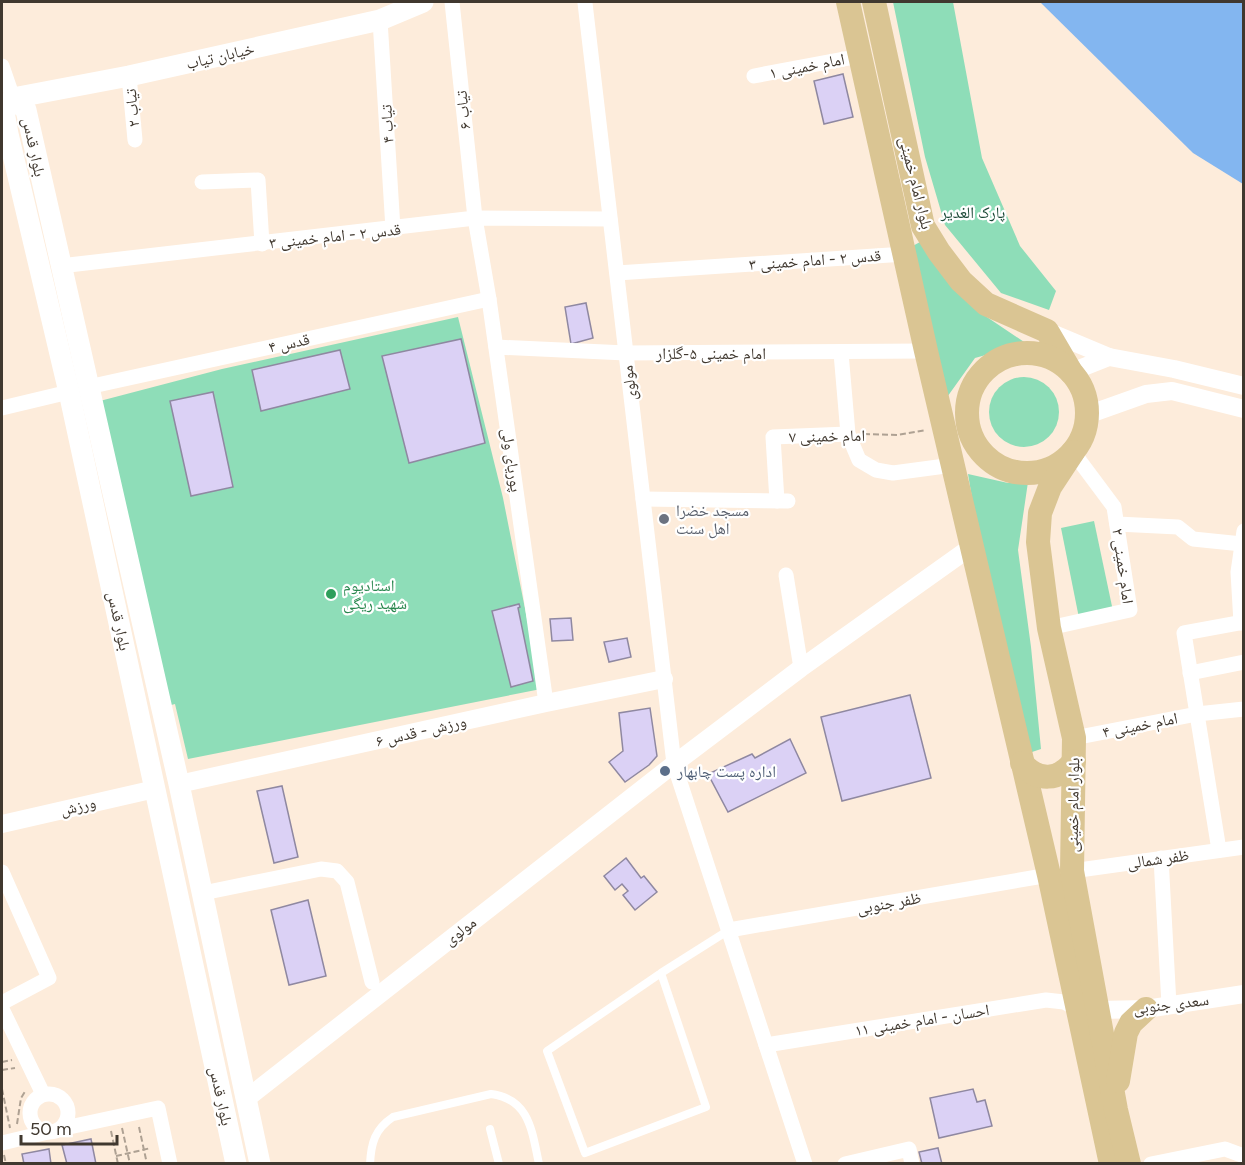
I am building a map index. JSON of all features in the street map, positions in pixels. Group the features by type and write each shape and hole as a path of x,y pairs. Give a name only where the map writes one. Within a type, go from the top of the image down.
{"main road":[{"name":"خیابان تیاب","path":"13,98 129,76 380,20 423,2"},
{"name":"بلوار امام خمینی","path":"848,2 971,547 1049,875 1116,1110 1129,1164"},
{"name":"بلوار امام خمینی","path":"874,2 923,226 961,281 986,304 1047,331"},
{"name":"بلوار قدس","path":"236,1164 155,789 79,390 60,266 26,110 13,98 4,112 5,135 79,390 179,784 260,1164"},
{"path":"902,244 923,226"},
{"path":"1047,331 1083,392 1087,415 1086,428 1073,452 1063,462 1037,473 1023,474 1009,471 984,456 970,431 967,416 968,401 973,387 982,374 993,364 1014,355 1036,354 1051,358 1071,372"},
{"path":"944,427 970,431"},
{"path":"953,465 970,431"},
{"name":"بلوار امام خمینی","path":"1073,452 1050,487 1040,513 1038,542 1049,628 1074,750 1072,871 1087,1009 1111,1164"},
{"path":"1022,763 1031,772 1050,777 1064,772 1074,750"},
{"path":"155,789 179,784"},
{"path":"1049,875 1072,871"},
{"path":"1116,1110 1126,1033 1131,1023 1158,1007"},
{"path":"223,1105 246,1099"}],"street":[{"name":"تیاب ۶","path":"452,2 475,218"},
{"name":"مولوی","path":"585,3 674,764 805,1164"},
{"name":"تیاب ۴","path":"380,20 393,229"},
{"name":"امام خمینی ۱","path":"754,76 860,56"},
{"path":"2,66 13,98"},
{"name":"تیاب ۲","path":"129,76 135,140"},
{"path":"202,182 258,180 262,244"},
{"name":"قدس ۲ - امام خمینی ۳","path":"60,266 475,218 610,219"},
{"name":"پوریای ولی","path":"475,218 489,299 546,703"},
{"name":"قدس ۲ - امام خمینی ۳","path":"616,273 902,244"},
{"name":"قدس ۴","path":"2,408 489,299"},
{"path":"1047,331 1109,357 1174,369 1244,386"},
{"name":"امام خمینی ۵-گلزار","path":"496,347 626,353 926,351"},
{"path":"841,353 848,434 859,460 876,470 893,473 953,465"},
{"path":"1071,372 1109,357"},
{"path":"1172,391 1164,377 1167,372 1174,369"},
{"path":"1087,415 1146,394 1172,391 1244,409"},
{"name":"امام خمینی ۷","path":"643,500 782,501 773,437 848,434"},
{"name":"امام خمینی ۲","path":"1049,628 1130,610 1114,507 1073,452"},
{"path":"1117,524 1178,527 1193,539 1243,537 1238,572 1242,622"},
{"name":"مولوی","path":"246,1099 674,764 801,668 971,547"},
{"path":"786,575 801,668"},
{"name":"امام خمینی ۴","path":"1074,750 1197,714 1184,633 1242,622"},
{"path":"1190,674 1244,662"},
{"name":"ورزش - قدس ۶","path":"179,784 664,679"},
{"path":"1219,850 1197,714 1244,709"},
{"name":"ورزش","path":"2,824 155,789"},
{"name":"ظفر شمالی","path":"1072,871 1244,847"},
{"path":"1158,1007 1161,858"},
{"path":"203,893 321,869 338,872 347,882 372,982"},
{"path":"2,872 49,978 2,1003"},
{"name":"ظفر جنوبی","path":"729,930 1049,875"},
{"name":"سعدی جنوبی","path":"1087,1009 1158,1007 1244,994"},
{"name":"احسان - امام خمینی ۱۱","path":"766,1045 1046,1000 1065,1002 1087,1009"},
{"path":"2,1010 43,1094"},
{"path":"49,1093 60,1097 68,1107 68,1119 55,1130 37,1129 30,1119 30,1106 43,1094 49,1093"},
{"path":"2,1143 158,1108 170,1164"},
{"path":"845,1164 909,1149 912,1164"},
{"path":"1151,1164 1225,1149 1244,1156"}],"lane":[{"path":"661,973 706,1107 585,1153 548,1051 661,973 729,930"},
{"path":"370,1164 372,1144 376,1133 393,1117 491,1094 502,1095 512,1100 521,1109 530,1124 539,1164"},
{"path":"490,1129 499,1164"}],"path":[{"name":"امام خمینی ۷","path":"848,434 897,435 944,427"},
{"path":"2,1089 10,1128 16,1126 21,1098 26,1091 26,1086"},
{"path":"2,1112 7,1111"},
{"path":"136,1113 147,1164"},
{"path":"114,1118 129,1164"},
{"path":"114,1118 118,1164"},
{"path":"116,1156 166,1144"}],"green space":[{"name":"پارک الغدیر","path":"893,2 953,2 982,158 1020,246 1056,291 1049,310 1001,293 945,225 925,157"},
{"path":"920,242 975,309 1027,344 1025,350 1000,351 975,358 945,400 909,248"},
{"name":"استادیوم شهید ریگی","path":"458,317 503,498 541,689 188,759 175,704 164,707 96,402 222,369"},
{"path":"1024,377 1037,380 1049,387 1056,399 1059,412 1056,425 1049,437 1037,444 1024,447 1011,444 999,437 992,425 989,412 992,399 999,387 1011,380"},
{"path":"968,474 1008,483 1028,482 1018,550 1041,749 1023,755 982,558"},
{"path":"1094,521 1113,611 1079,618 1061,528"}],"water":[{"path":"1040,2 1243,2 1243,184 1193,153"}],"building":[{"path":"843,74 853,117 824,124 814,81"},
{"path":"586,303 593,338 571,344 565,307"},
{"path":"461,339 485,443 409,463 382,356"},
{"path":"340,350 350,389 261,411 252,370"},
{"path":"213,392 233,487 191,496 170,401"},
{"path":"519,604 533,681 511,687 492,611"},
{"path":"571,618 573,640 552,641 550,619"},
{"path":"627,638 631,657 609,662 604,642"},
{"path":"910,695 931,778 842,801 821,717"},
{"path":"650,708 657,756 649,765 625,782 609,762 623,751 619,713"},
{"path":"790,739 806,773 728,812 708,774 752,754 755,758"},
{"path":"282,786 298,857 274,863 257,791"},
{"path":"626,858 641,878 644,876 657,892 635,910 623,895 628,891 622,884 615,890 604,876"},
{"path":"308,900 326,976 289,985 271,910"},
{"path":"973,1089 977,1102 985,1100 992,1126 939,1138 930,1098"},
{"path":"91,1139 96,1164 67,1164 62,1145"},
{"path":"938,1148 942,1164 922,1164 919,1152"},
{"path":"49,1149 51,1164 24,1164 22,1154"}],"place":[{"name":"مسجد خضرا اهل سنت","path":"664,519"},
{"name":"استادیوم شهید ریگی","path":"331,594"},
{"name":"اداره پست چابهار","path":"665,771"}]}
